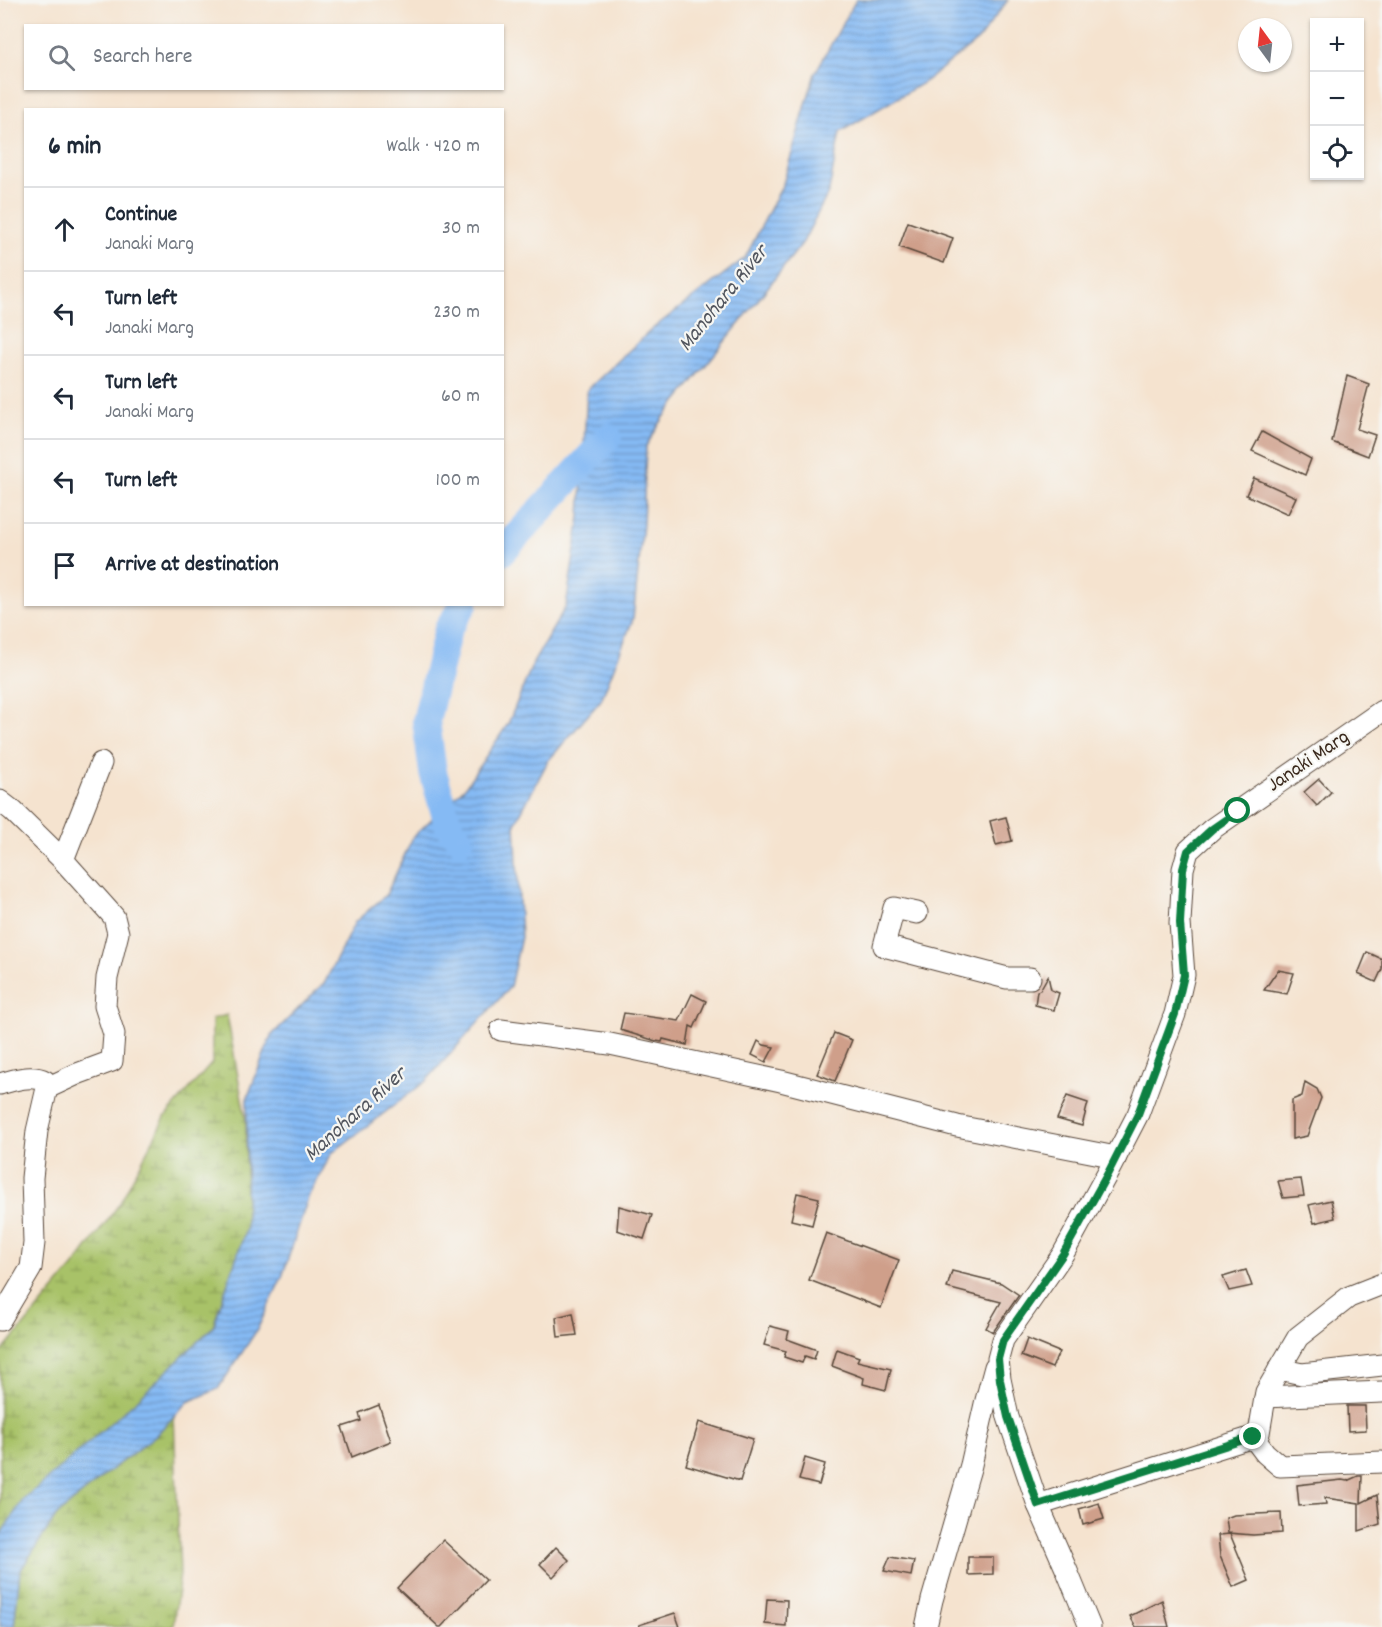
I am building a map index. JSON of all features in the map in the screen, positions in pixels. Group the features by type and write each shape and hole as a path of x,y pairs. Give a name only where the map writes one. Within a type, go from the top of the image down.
{"street":[{"name":"Janaki Marg","path":"1090,1627 1038,1505 1008,1417 998,1359 1003,1340 1063,1254 1138,1114 1175,1014 1184,975 1180,923 1183,869 1188,851 1212,829 1382,711"},
{"path":"63,860 101,763"},
{"path":"0,801 63,860 114,917 118,933 107,978 105,1006 114,1034 112,1060 46,1088"},
{"path":"918,913 894,908 884,946 1007,978 1030,978"},
{"path":"501,1030 610,1044 781,1081 957,1126 1116,1157"},
{"path":"0,1084 38,1078 45,1081 46,1088 37,1131 32,1178 34,1243 31,1268 0,1320"},
{"path":"1038,1505 1253,1437 1259,1433 1266,1392 1298,1338 1349,1297 1382,1284"},
{"path":"926,1627 971,1465 984,1404 998,1359"},
{"path":"1279,1369 1302,1374 1382,1365"},
{"path":"1265,1397 1382,1392"},
{"path":"1253,1437 1265,1453 1280,1466 1382,1462"}],"green space":[{"path":"227,1015 246,1121 246,1229 213,1327 0,1535 0,1354 74,1266 120,1203 165,1117 212,1063 212,1019"},
{"path":"174,1415 180,1574 173,1627 14,1627 20,1571 56,1516 156,1435"}],"water":[{"path":"856,0 1008,0 978,40 926,81 840,132 829,191 803,242 664,417 646,446 643,524 633,619 601,700 548,761 515,824 521,937 510,987 426,1081 332,1153 309,1195 282,1277 257,1330 218,1389 188,1402 156,1435 56,1516 20,1571 14,1627 0,1627 0,1535 23,1500 139,1398 213,1327 246,1229 247,1099 271,1036 325,982 355,922 386,895 413,837 465,787 508,724 533,663 566,606 580,517 587,390 652,329 745,258 783,184 815,73"}],"building":[{"path":"908,222 953,238 944,263 899,247"},
{"path":"1347,376 1369,384 1357,429 1375,435 1368,456 1332,442"},
{"path":"1262,432 1311,459 1305,475 1252,451"},
{"path":"1254,478 1296,497 1288,514 1246,495"},
{"path":"1319,779 1331,792 1317,806 1304,792"},
{"path":"1006,817 1012,841 996,845 990,821"},
{"path":"1367,952 1382,959 1382,969 1376,982 1358,974"},
{"path":"1278,970 1294,973 1287,994 1264,990"},
{"path":"1048,976 1051,990 1059,993 1054,1010 1035,1005 1037,991 1040,990"},
{"path":"692,994 706,1001 694,1028 690,1026 687,1045 663,1039 662,1042 656,1041 620,1030 624,1013 679,1021"},
{"path":"834,1033 852,1040 835,1081 817,1074"},
{"path":"758,1041 774,1047 766,1062 752,1055"},
{"path":"1305,1082 1317,1089 1321,1098 1307,1136 1292,1139 1292,1100 1302,1096"},
{"path":"1067,1096 1088,1103 1082,1126 1057,1119"},
{"path":"1301,1179 1304,1196 1283,1198 1278,1181"},
{"path":"797,1193 819,1198 812,1225 791,1220"},
{"path":"1331,1200 1335,1218 1314,1223 1309,1205"},
{"path":"619,1206 652,1215 644,1239 617,1230"},
{"path":"826,1233 899,1260 881,1308 809,1280"},
{"path":"1246,1270 1252,1286 1229,1291 1223,1277"},
{"path":"952,1271 1001,1283 1019,1295 993,1332 986,1328 1001,1302 947,1288"},
{"path":"573,1313 577,1335 558,1337 556,1317"},
{"path":"770,1326 789,1331 787,1339 817,1350 814,1359 805,1356 802,1363 784,1357 786,1351 764,1345"},
{"path":"1027,1339 1059,1352 1052,1368 1021,1356"},
{"path":"837,1349 859,1357 857,1361 891,1369 886,1390 863,1384 864,1378 832,1366"},
{"path":"379,1405 391,1441 352,1457 342,1427 361,1421 359,1413"},
{"path":"1347,1406 1365,1406 1366,1430 1348,1431"},
{"path":"699,1422 753,1439 740,1481 686,1465"},
{"path":"805,1458 825,1464 819,1485 799,1480"},
{"path":"1362,1476 1361,1503 1377,1495 1380,1524 1359,1531 1359,1503 1325,1498 1326,1504 1299,1506 1297,1485 1347,1481"},
{"path":"1099,1503 1104,1519 1083,1525 1079,1509"},
{"path":"1281,1513 1282,1533 1253,1535 1228,1533 1226,1518 1234,1515"},
{"path":"1230,1534 1249,1580 1233,1587 1220,1556 1218,1535"},
{"path":"443,1540 486,1580 439,1627 397,1588"},
{"path":"556,1547 569,1560 553,1577 540,1564"},
{"path":"890,1557 914,1561 911,1576 884,1571"},
{"path":"968,1557 993,1557 993,1574 968,1575"},
{"path":"767,1599 787,1600 786,1626 765,1624"},
{"path":"1162,1600 1169,1627 1136,1627 1130,1616"},
{"path":"675,1613 680,1627 640,1627 639,1625"}],"waterway":[{"name":"Manohara River","path":"504,550 608,437"},
{"name":"Manohara River","path":"460,840 448,824 433,772 426,721 448,629 463,606"}],"route":[{"path":"1238,811 1212,829 1188,851 1183,869 1180,923 1184,975 1175,1014 1138,1114 1063,1254 1003,1340 998,1359 1008,1417 1038,1505 1253,1437"}]}
